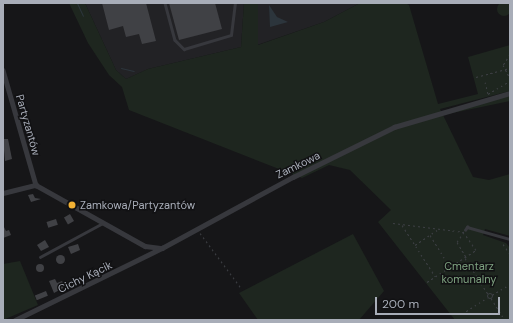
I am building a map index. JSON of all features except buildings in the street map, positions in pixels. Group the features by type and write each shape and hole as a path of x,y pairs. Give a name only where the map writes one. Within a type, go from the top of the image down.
{"street":[{"name":"Partyzantów","path":"3,70 36,185"},
{"name":"Zamkowa","path":"162,248 394,127 510,93"},
{"path":"3,193 36,185 145,246 162,248"},
{"name":"Cichy Kącik","path":"15,320 162,248"}],"lane":[{"path":"165,3 175,40 184,50 231,35 235,3"},
{"path":"288,3 300,3"},
{"path":"40,257 103,223"},
{"path":"464,231 467,227 510,238"}],"path":[{"path":"503,69 510,54"},
{"path":"476,76 510,68"},
{"path":"503,69 510,78"},
{"path":"485,82 488,94 510,82"},
{"path":"393,223 464,231"},
{"path":"402,224 435,277"},
{"path":"198,229 241,288"},
{"path":"415,245 439,229"},
{"path":"428,282 476,250 464,231"},
{"path":"464,231 456,242 488,294 487,298"},
{"path":"430,235 450,267"},
{"path":"503,244 510,254"},
{"path":"491,298 492,295 510,284"},
{"path":"488,294 492,295"},
{"path":"462,314 487,298 491,298"},
{"path":"491,298 505,320"}],"shaded area":[{"path":"85,3 244,3 241,47 148,69 126,79 116,70"},
{"path":"258,3 360,3 324,22 257,45"},
{"path":"269,5 277,17 288,22 270,27"}],"green space":[{"path":"504,2 509,4 511,9 509,14 504,16 499,14 497,9 499,4"},
{"name":"Cmentarz komunalny","path":"69,3 85,3 116,70 126,79 148,69 241,47 244,3 258,3 258,45 324,22 360,3 405,3 409,5 438,104 478,94 468,57 510,45 510,91 440,109 442,113 510,96 510,101 443,115 473,177 489,180 510,174 510,236 485,229 483,235 506,243 510,248 510,320 455,320 378,222 391,210 350,170 329,165 302,178 129,110 122,87 109,75 88,43"},
{"path":"353,234 384,291 359,320 258,320 239,293"},
{"path":"20,261 38,305 3,320 3,264"}],"waterway":[{"path":"77,3 83,16"},
{"path":"121,68 134,71"}],"place":[{"name":"Zamkowa/Partyzantów","path":"72,205"}]}
